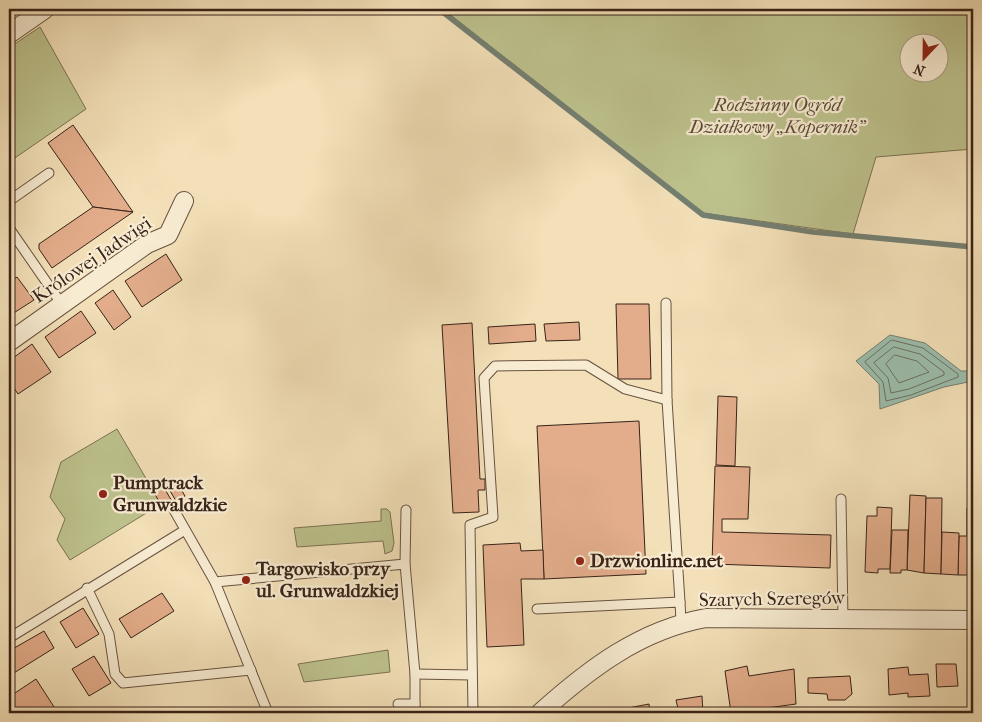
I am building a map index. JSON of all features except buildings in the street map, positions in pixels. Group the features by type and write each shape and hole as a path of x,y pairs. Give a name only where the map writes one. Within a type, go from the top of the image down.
{"street":[{"path":"9,34 45,9"},
{"name":"Królowej Jadwigi","path":"9,342 63,306 146,244 168,235 184,201"},
{"name":"Szarych Szeregów","path":"540,713 603,660 650,634 681,622 706,618 973,620"}],"lane":[{"path":"9,201 49,173"},
{"path":"9,228 63,306"},
{"path":"666,303 667,400 681,622"},
{"path":"473,713 470,526 492,517 484,378 495,366 586,365 625,390 667,400"},
{"path":"841,499 842,619"},
{"path":"174,510 215,582 268,713"},
{"path":"398,704 415,708 415,674 408,635 405,564 406,510"},
{"path":"9,638 87,588 185,530"},
{"path":"215,582 405,564"},
{"path":"87,588 109,634 115,674 123,683 251,670"},
{"path":"537,609 680,602"},
{"path":"415,674 472,675"}],"green space":[{"name":"Rodzinny Ogród Działkowy „Kopernik”","path":"443,9 973,9 973,149 876,157 853,234 702,213"},
{"path":"40,27 86,109 9,162 9,48"},
{"name":"Pumptrack Grunwaldzkie","path":"117,429 161,504 70,560 57,540 65,519 50,497 61,462"},
{"path":"381,509 387,509 390,512 394,543 392,551 385,554 383,541 297,547 294,528 381,521"},
{"path":"388,650 390,672 304,682 298,664"}],"water":[{"path":"890,335 925,343 961,371 973,371 973,381 944,387 880,409 879,384 856,361"}],"waterway":[{"path":"439,9 703,215 813,232 973,247"}],"place":[{"name":"Pumptrack Grunwaldzkie","path":"103,494"},
{"name":"Drzwionline.net","path":"580,561"},
{"name":"Targowisko przy ul. Grunwaldzkiej","path":"246,580"}]}
